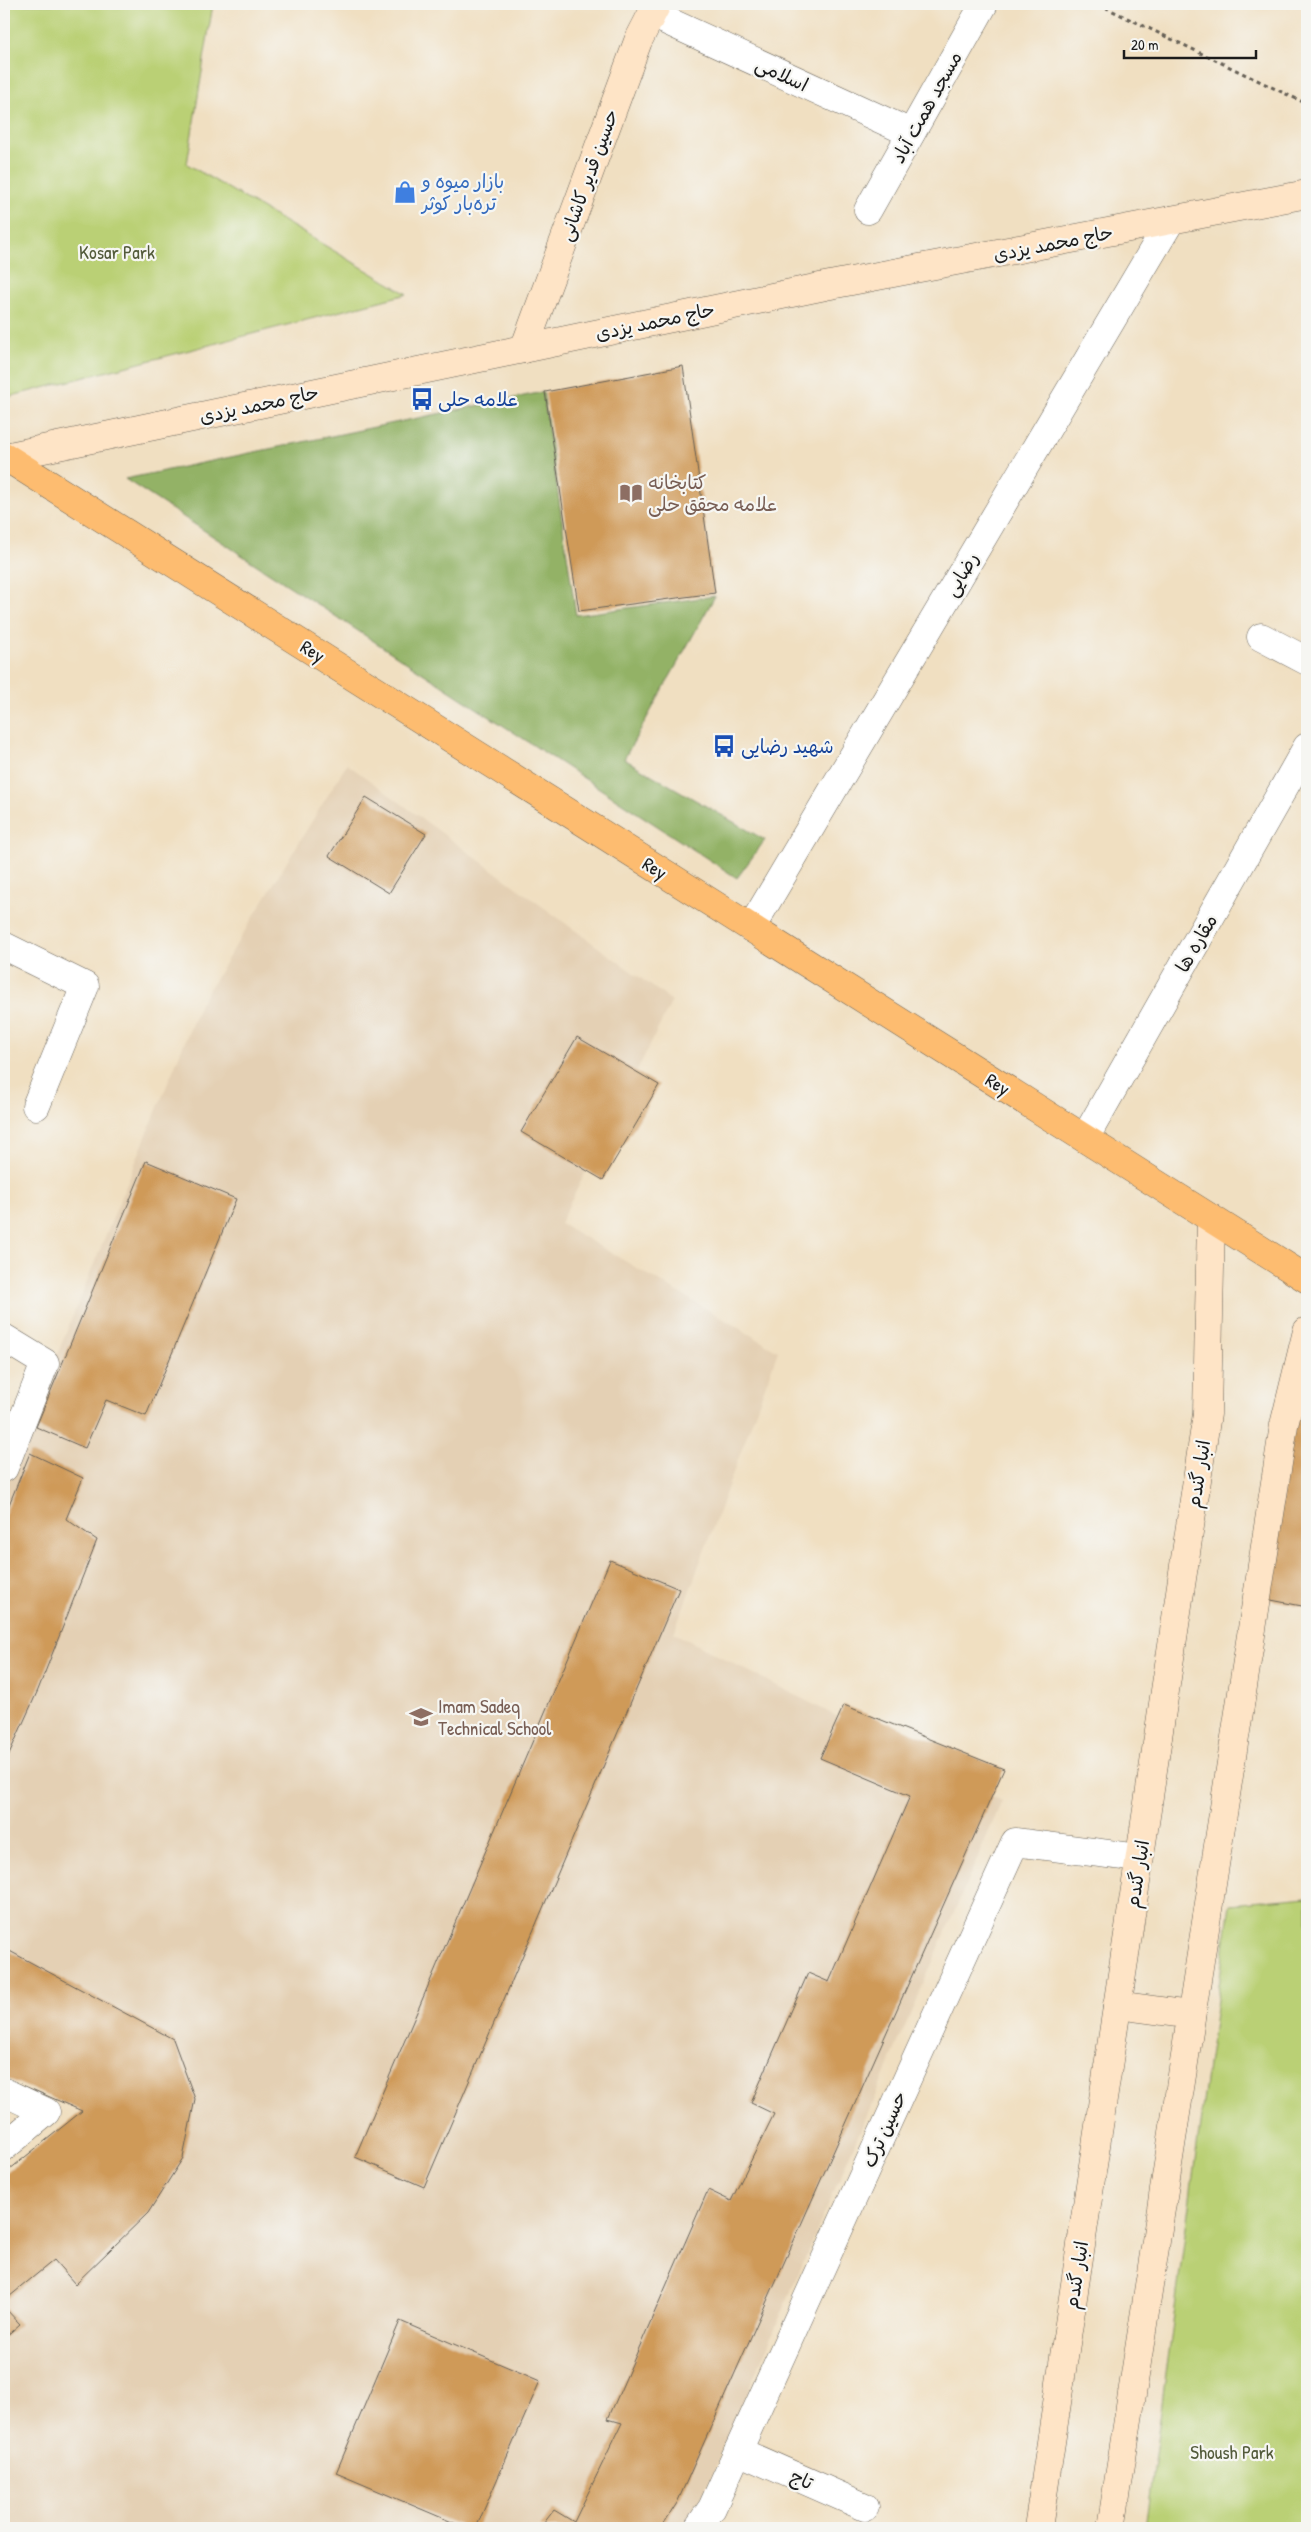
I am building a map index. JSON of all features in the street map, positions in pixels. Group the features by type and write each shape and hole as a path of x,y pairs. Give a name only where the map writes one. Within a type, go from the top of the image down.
{"main road":[{"name":"Rey","path":"4,456 1307,1279"}],"street":[{"name":"مسجد همت آباد","path":"868,210 984,4"},
{"name":"اسلامی","path":"654,9 912,133"},
{"name":"حسین قدیر کاشانی","path":"524,349 638,41 654,9"},
{"name":"حاج محمد یزدی","path":"4,456 825,286 1307,194"},
{"name":"رضایی","path":"752,928 1171,220"},
{"path":"1261,637 1307,661"},
{"name":"مقاره ها","path":"1085,1138 1307,748"},
{"path":"4,946 85,986 36,1106"},
{"name":"انبار گندم","path":"1038,2528 1207,1414 1211,1218"},
{"path":"1111,2528 1284,1424 1307,1331"},
{"path":"4,1338 45,1363 4,1468"},
{"name":"حسین ترک","path":"698,2528 712,2508 1015,1842 1139,1858"},
{"path":"1117,2005 1191,2015"},
{"path":"4,2092 46,2112 4,2147"},
{"name":"تاج","path":"738,2451 866,2507"}],"path":[{"path":"1098,4 1307,104"},
{"path":"1307,2290 1303,2296 1307,2310"}],"shaded area":[{"name":"Imam Sadeq Technical School","path":"347,764 672,1001 560,1223 778,1351 674,1633 1002,1801 702,2498 679,2528 4,2528 4,2176 82,2111 4,2076 4,1485 200,1004"}],"green space":[{"name":"Kosar Park","path":"4,4 213,4 187,164 407,294 4,398"},
{"path":"543,392 576,615 715,596 624,759 765,840 737,878 125,479"},
{"name":"Shoush Park","path":"1307,1897 1307,2528 1145,2528 1230,1904"}],"building":[{"name":"کتابخانه علامه محقق حلی","path":"683,366 715,593 579,611 545,392"},
{"path":"366,797 426,834 389,893 329,856"},
{"path":"577,1037 659,1085 603,1180 521,1132"},
{"path":"146,1161 236,1199 146,1416 106,1400 85,1448 36,1427"},
{"path":"1307,1374 1307,1607 1266,1599 1293,1428"},
{"path":"30,1453 83,1478 66,1519 97,1540 38,1690 4,1765 4,1517"},
{"path":"610,1560 679,1589 424,2187 355,2157"},
{"path":"844,1705 1004,1769 677,2503 661,2528 540,2528 554,2510 574,2522 622,2423 608,2419 708,2190 731,2201 774,2114 751,2103 808,1973 829,1982 910,1796 820,1758"},
{"path":"4,1948 173,2039 195,2099 183,2158 148,2213 75,2284 54,2260 4,2301 4,2174 82,2111 4,2077"},
{"path":"4,2307 20,2324 4,2338"},
{"path":"400,2321 540,2381 476,2528 466,2528 336,2473"}],"place":[{"name":"بازار میوه و تره‌بار کوثر","path":"405,192"},
{"name":"علامه حلی","path":"422,399"},
{"name":"کتابخانه علامه محقق حلی","path":"631,493"},
{"name":"شهید رضایی","path":"724,746"},
{"name":"Imam Sadeq Technical School","path":"421,1717"}]}
